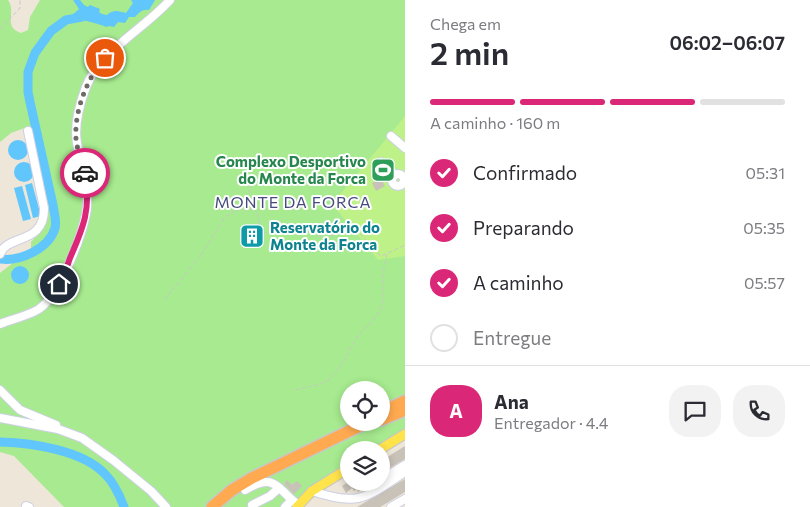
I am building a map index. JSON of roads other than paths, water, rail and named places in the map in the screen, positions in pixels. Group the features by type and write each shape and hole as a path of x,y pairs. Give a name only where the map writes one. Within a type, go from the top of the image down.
{"highway":[{"path":"390,408 405,401"},
{"path":"390,412 405,405"},
{"path":"390,416 405,410"},
{"path":"207,507 219,496 246,478 341,431"},
{"path":"212,507 232,490 252,478 349,431"},
{"path":"333,439 353,431"}],"main road":[{"path":"390,443 405,434"},
{"path":"296,504 312,491 340,474"}],"street":[{"path":"0,324 35,311 48,300 63,277 82,230 87,211 87,194 76,133 84,94 90,78 105,58 170,0"},
{"path":"0,253 6,245 31,235 43,217 44,208 28,130"},
{"path":"391,136 405,148"},
{"path":"381,162 401,176"},
{"path":"0,390 24,412 64,428 114,460 154,494 166,507"},
{"path":"0,418 58,429 78,436"},
{"path":"390,475 405,465"},
{"path":"312,491 331,498 345,500 361,499 405,472"},
{"path":"245,490 263,481 279,488 296,504"},
{"path":"252,505 270,496 279,488"},
{"path":"331,498 340,507"},
{"path":"391,507 405,499"},
{"path":"285,507 296,504"}],"water":[{"path":"73,0 80,0 84,5 100,9 99,12 107,15 114,11 126,13 133,3 131,0 155,0 149,10 139,13 135,17 129,17 125,23 118,22 114,27 106,27 72,20 70,17 79,9"},
{"path":"18,140 25,143 28,150 25,157 18,160 11,157 8,150 11,143"},
{"path":"24,162 31,165 34,172 31,179 24,182 17,179 14,172 17,165"},
{"path":"32,183 41,216 33,218 25,185"},
{"path":"22,186 31,219 23,221 14,188"},
{"path":"20,266 26,269 29,275 26,281 20,284 14,281 11,275 14,269"}],"waterway":[{"path":"0,259 24,256 40,248 47,242 55,228 56,220 28,92 28,72 35,53 51,31 66,20 82,17"},
{"path":"0,442 56,449 83,459 105,474 116,490 124,507"}],"place":[{"name":"Complexo Desportivo do Monte da Forca","path":"383,170"},
{"name":"Reservatório do Monte da Forca","path":"252,236"}],"district":[{"name":"MONTE DA FORCA","path":"293,201"}]}
